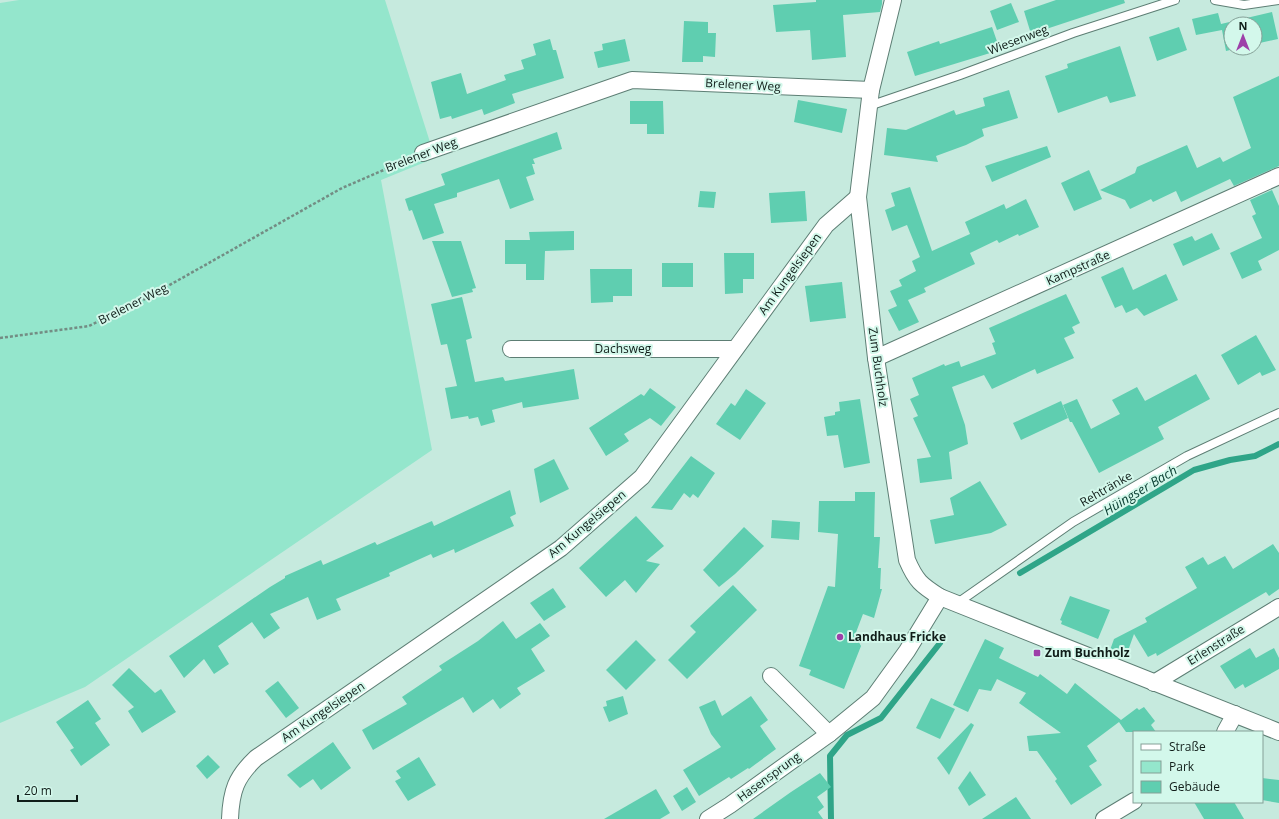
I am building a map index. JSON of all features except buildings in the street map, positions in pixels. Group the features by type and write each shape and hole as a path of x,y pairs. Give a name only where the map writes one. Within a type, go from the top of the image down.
{"street":[{"name":"Zum Buchholz","path":"893,0 871,90 858,197 876,358 907,560 913,573 921,586 956,604 1279,732"},
{"name":"Brelener Weg","path":"423,153 632,80 871,90"},
{"name":"Kampstraße","path":"876,358 1279,176"},
{"name":"Am Kungelsiepen","path":"230,819 231,800 237,780 245,768 256,758 561,548 642,477 826,225 858,197"},
{"name":"Dachsweg","path":"511,349 735,349"},
{"name":"Hasensprung","path":"708,819 830,734 873,698 907,651 940,597"},
{"name":"Erlenstraße","path":"1154,683 1279,607"},
{"path":"770,676 830,734"},
{"path":"1226,731 1235,714"},
{"path":"1104,819 1133,802"}],"lane":[{"name":"Wiesenweg","path":"869,106 960,75 1072,32 1176,0"},
{"path":"1215,0 1244,5 1279,0"},
{"name":"Rehtränke","path":"956,604 1073,522 1187,456 1279,413"}],"path":[{"name":"Brelener Weg","path":"0,338 89,326 144,300 342,188 423,153"}],"green space":[{"path":"19,0 385,0 435,158 381,180 432,450 85,687 0,723 0,3"}],"waterway":[{"name":"Hüingser Bach","path":"1020,573 1194,470 1230,460 1255,456 1279,444"},
{"name":"Hüingser Bach","path":"831,819 830,756 847,735 881,718 940,643"}],"place":[{"name":"Landhaus Fricke","path":"840,637"},
{"name":"Zum Buchholz","path":"1037,653"}]}
